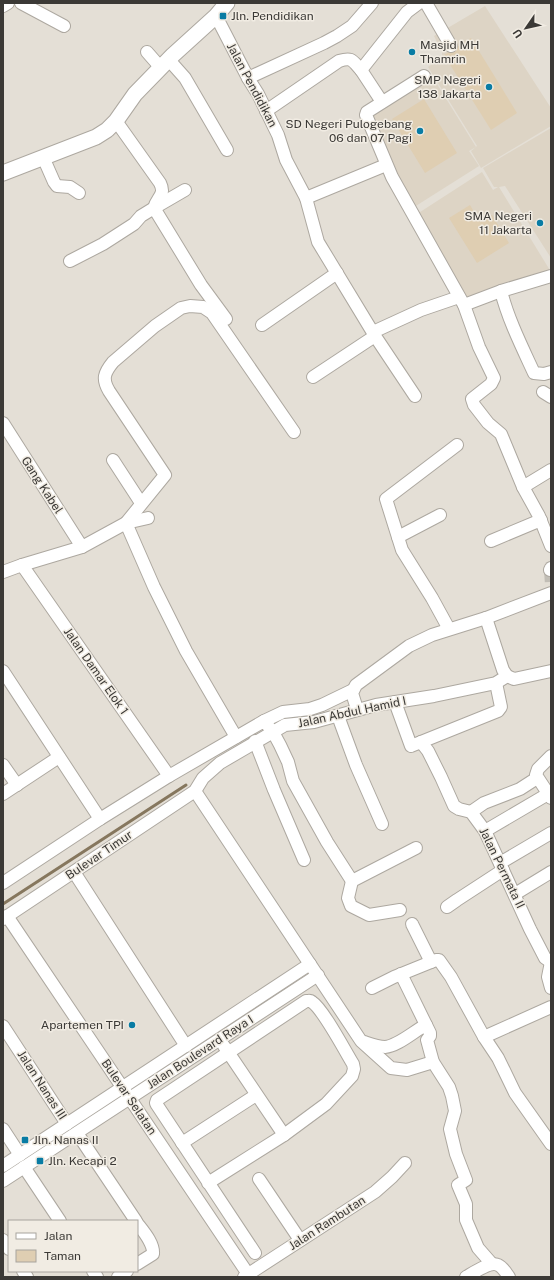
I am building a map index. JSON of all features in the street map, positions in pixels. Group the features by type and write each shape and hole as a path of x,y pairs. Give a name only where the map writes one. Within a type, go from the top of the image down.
{"street":[{"path":"3,6 8,3"},
{"path":"21,3 64,26"},
{"path":"3,173 96,137 107,130 116,121 135,94 216,16 227,3"},
{"path":"248,78 337,36 352,26 372,3"},
{"path":"361,70 407,12 419,3"},
{"path":"426,3 451,46"},
{"name":"Jalan Pendidikan","path":"216,16 248,78 258,94 278,135 286,160 306,198 317,238 374,334 415,396"},
{"path":"146,52 185,78 227,150"},
{"path":"266,111 339,61 348,58 352,60 361,70 382,102"},
{"path":"424,76 367,112 366,115 386,165 462,301 479,347 494,378 491,384 475,395 472,400 474,405 488,424 501,434 523,487 541,520 551,546"},
{"path":"116,121 163,189 163,192 155,202 154,208 201,285 294,420"},
{"path":"43,157 56,184 58,186 70,187 79,194"},
{"path":"306,198 386,165"},
{"path":"70,261 103,244 134,224 154,208 185,190"},
{"path":"262,325 337,273"},
{"path":"313,377 374,334 421,310 501,291 551,276"},
{"path":"501,291 521,344 534,373 544,374 551,372"},
{"path":"126,523 165,475 104,383 104,377 107,369 113,362 155,326 181,308 190,306 203,307 212,313 294,432"},
{"name":"Gang Kabel","path":"3,423 82,547"},
{"path":"449,629 432,598 402,550 386,499 457,445"},
{"path":"113,460 141,503"},
{"path":"523,487 551,470"},
{"path":"398,537 440,514"},
{"path":"3,572 82,547 126,523 148,518"},
{"path":"491,541 541,520"},
{"path":"126,523 154,587 173,625 198,673 236,737"},
{"name":"Jalan Damar Elok 1","path":"22,565 169,776"},
{"path":"357,708 353,692 355,686 409,646 432,635 486,618 551,593"},
{"path":"486,618 503,670 507,676 514,680 551,671"},
{"path":"3,671 100,819"},
{"name":"Jalan Abdul Hamid I","path":"195,791 210,770 255,741 285,725 314,722 338,716 357,708 434,696 496,683 507,676"},
{"path":"395,702 411,746 498,712 501,707 496,683"},
{"path":"4,881 169,776 264,721 283,712 310,709 353,692"},
{"path":"338,716 356,765 382,824"},
{"path":"264,721 273,732 280,745 288,762 293,781 327,842 352,881 348,898 351,906 369,915 400,910"},
{"path":"255,741 304,860"},
{"path":"421,742 428,751 454,806 459,809 471,812 484,803 520,789 537,778"},
{"path":"485,831 550,796 536,775 538,769 551,756"},
{"path":"3,794 59,757"},
{"path":"3,765 17,785"},
{"path":"195,791 361,1041 391,1068 407,1070 433,1062"},
{"name":"Bulevar Timur","path":"5,918 195,791"},
{"name":"Jalan Permata II","path":"471,812 485,831 530,929 545,958 551,962"},
{"path":"448,907 551,833"},
{"path":"352,881 416,848"},
{"path":"74,872 186,1046"},
{"path":"515,894 551,872"},
{"name":"Bulevar Selatan","path":"5,918 123,1087 247,1276"},
{"path":"412,924 431,962"},
{"path":"372,988 401,974 436,960 442,962 484,1037 498,1058 515,1093 551,1144"},
{"path":"551,962 548,977 551,988"},
{"name":"Jalan Boulevard Raya I","path":"3,1166 310,964"},
{"path":"401,974 430,1035 427,1040 433,1062 449,1087 455,1111 450,1129 456,1154 466,1180 458,1185 466,1204 466,1220 478,1248 492,1264"},
{"name":"Jalan Boulevard Raya I","path":"3,1181 318,975"},
{"path":"208,1183 284,1135 326,1104 352,1076 354,1070 353,1064 324,1016 314,1003 306,1001 157,1100 156,1103 208,1183 255,1253"},
{"path":"484,1037 551,1007"},
{"path":"361,1041 377,1046 387,1047 407,1038 418,1029 426,1025"},
{"name":"Jalan Nanas III","path":"3,1026 67,1124"},
{"path":"212,1028 284,1135"},
{"path":"182,1142 256,1095"},
{"path":"3,1129 20,1155"},
{"path":"77,1132 135,1220"},
{"name":"Jalan Rambutan","path":"247,1276 380,1188 405,1163"},
{"path":"24,1167 59,1220"},
{"path":"259,1179 300,1240"},
{"path":"138,1225 152,1245 153,1249 152,1254 138,1263"},
{"path":"466,1277 492,1264 497,1264 509,1277"}],"shaded area":[{"name":"SMP Negeri 138 Jakarta","path":"485,6 551,108 551,126 481,168 471,151 477,146 428,67 442,57 442,52 434,36"},
{"name":"SD Negeri Pulogebang 06 dan 07 Pagi","path":"432,76 476,147 469,151 479,166 411,209 367,115 386,101"},
{"path":"551,128 551,258 505,186 499,187 551,272 468,301 417,214 482,172 493,190 498,187 494,187 483,168"}],"green space":[{"path":"471,38 517,113 491,130 444,55"},
{"path":"424,99 457,153 425,173 392,119"},
{"path":"470,205 480,222 492,215 509,243 477,263 449,218"}],"waterway":[{"path":"3,904 186,785"}],"tunnel":[{"path":"550,570 551,585"}],"place":[{"name":"Jln. Pendidikan","path":"223,16"},
{"name":"Masjid MH Thamrin","path":"412,52"},
{"name":"SMP Negeri 138 Jakarta","path":"489,87"},
{"name":"SD Negeri Pulogebang 06 dan 07 Pagi","path":"420,131"},
{"name":"SMA Negeri 11 Jakarta","path":"540,223"},
{"name":"Apartemen TPI","path":"132,1025"},
{"name":"Jln. Nanas II","path":"25,1140"},
{"name":"Jln. Kecapi 2","path":"40,1161"}]}
